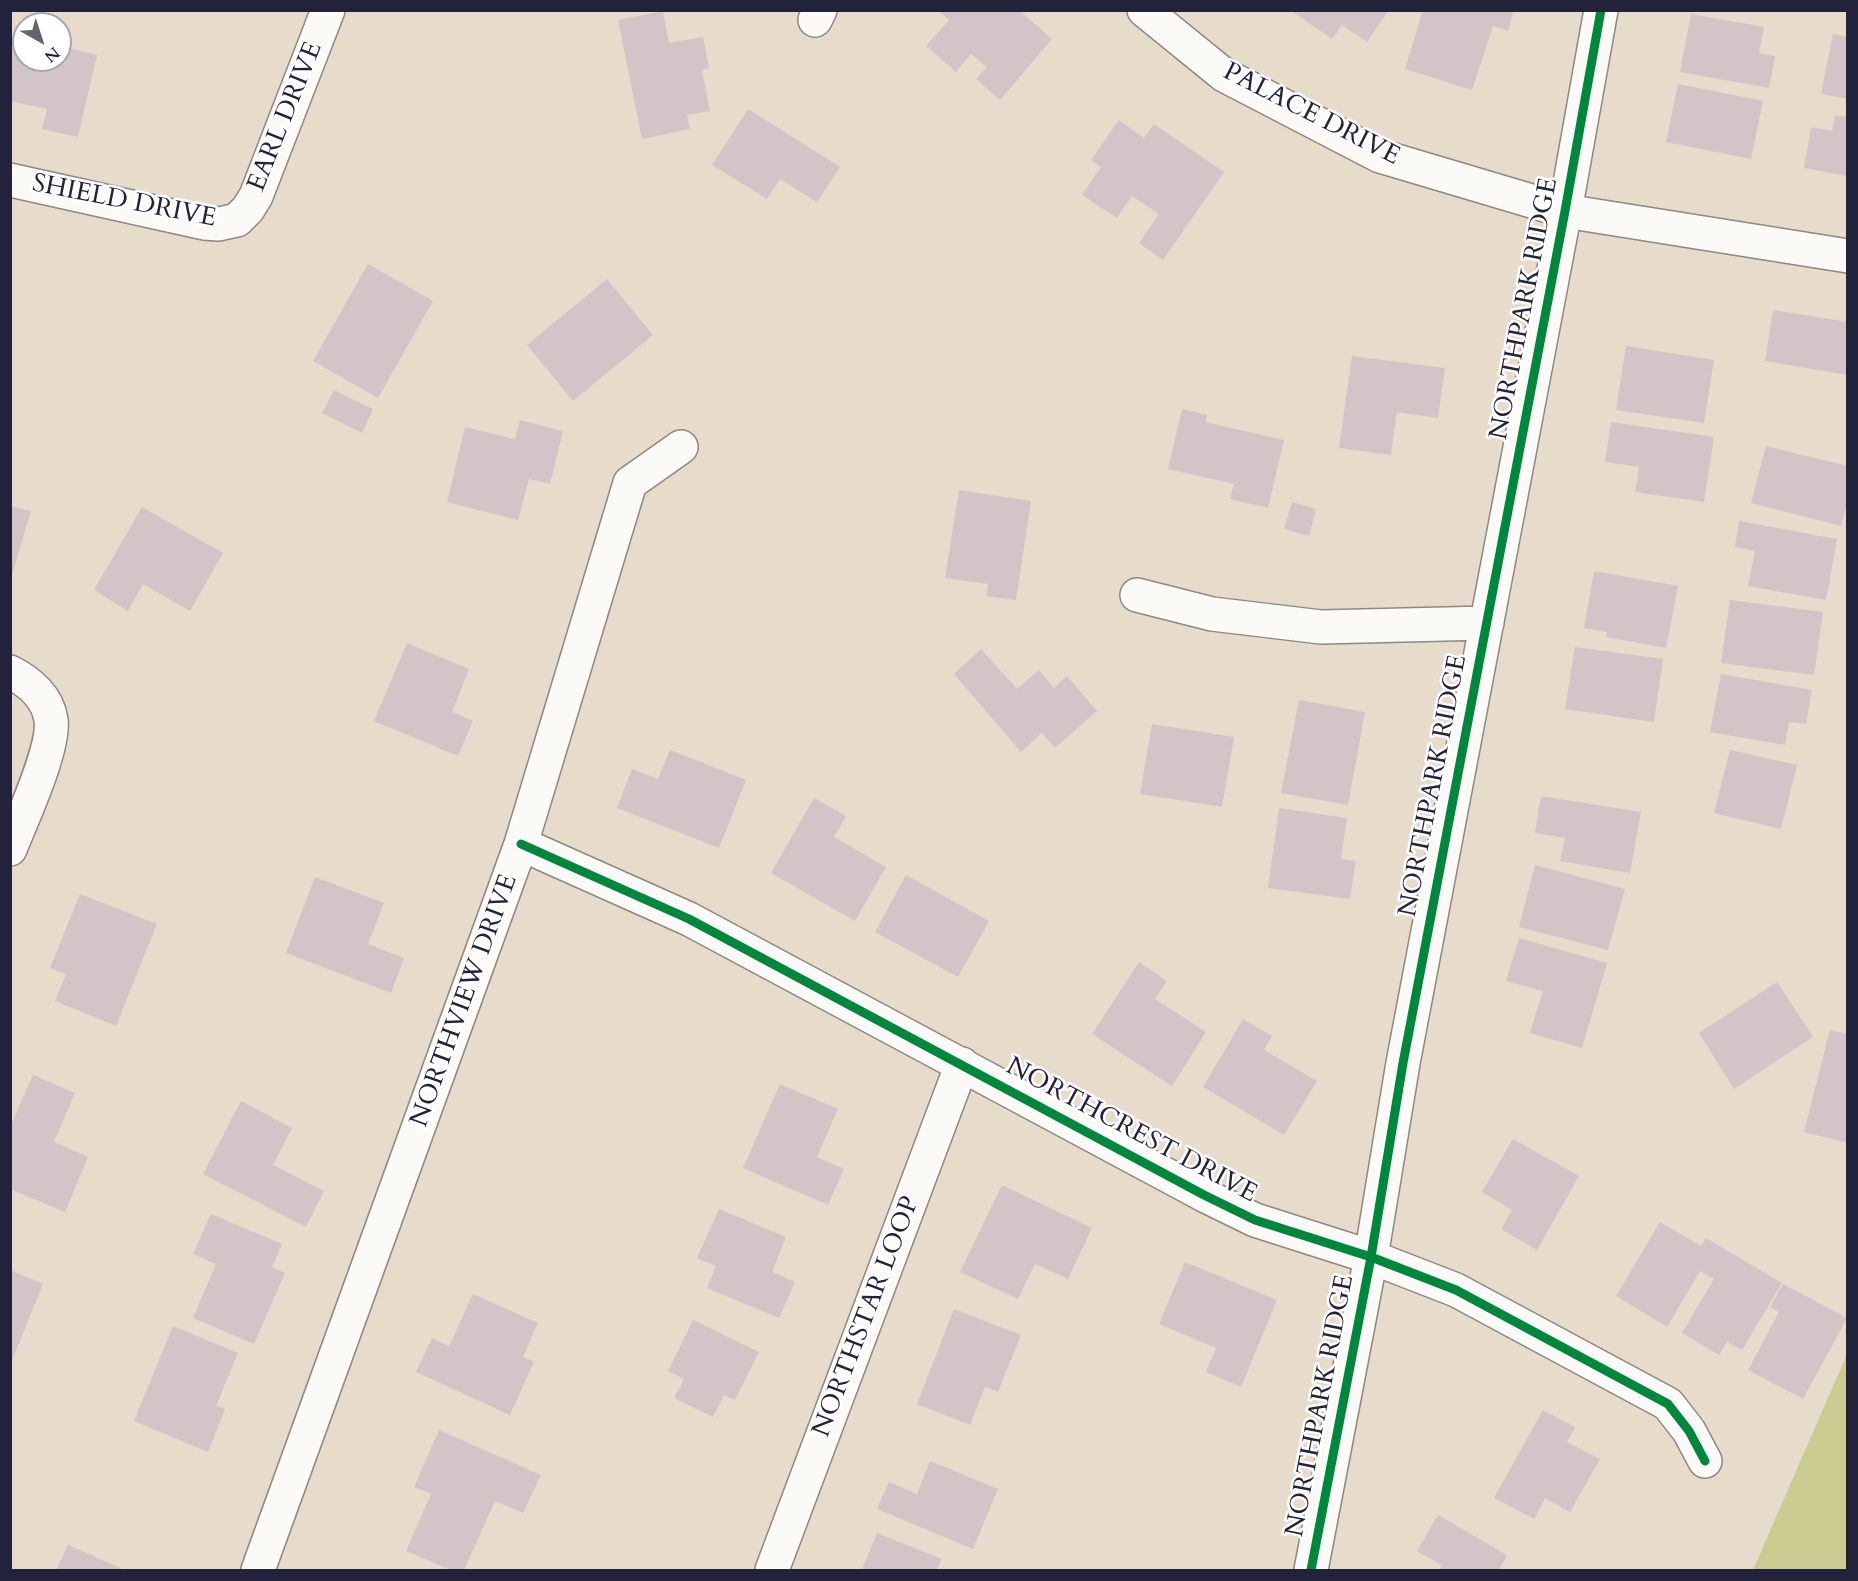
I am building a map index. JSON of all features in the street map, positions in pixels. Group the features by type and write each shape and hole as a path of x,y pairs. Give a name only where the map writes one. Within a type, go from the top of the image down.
{"street":[{"name":"EARL DRIVE","path":"237,220 248,209 264,180 328,10"},
{"name":"PALACE DRIVE","path":"1144,10 1224,75 1380,156 1565,211 1848,256"},
{"name":"NORTHPARK RIDGE","path":"1311,1570 1371,1257 1405,1052 1601,10"},
{"name":"SHIELD DRIVE","path":"10,180 204,223 219,224 237,220"},
{"name":"NORTHVIEW DRIVE","path":"258,1570 521,844 630,483 681,447"},
{"path":"1137,595 1212,614 1321,627 1487,623"},
{"path":"10,672 33,686 44,701 51,720 51,737 46,755 10,849"},
{"name":"NORTHCREST DRIVE","path":"521,844 689,919 1204,1195 1255,1220 1371,1257 1456,1290 1668,1404 1689,1431 1705,1461"},
{"name":"NORTHSTAR LOOP","path":"772,1570 962,1064"}],"green space":[{"path":"1847,1354 1847,1570 1753,1570"}],"building":[{"path":"938,10 1019,10 1052,39 1000,100 976,79 987,67 971,54 956,72 926,46 949,20"},
{"path":"1290,10 1389,10 1367,42 1342,25 1332,39"},
{"path":"1423,10 1514,10 1508,31 1493,26 1472,90 1405,69"},
{"path":"663,11 669,43 703,37 709,68 702,70 710,111 687,115 690,129 642,139 618,20"},
{"path":"1691,14 1764,27 1759,53 1775,56 1769,88 1680,72"},
{"path":"1833,34 1848,37 1848,99 1821,94"},
{"path":"10,35 12,35 12,72 72,72 72,49 97,55 78,137 42,129 47,109 10,101"},
{"path":"1678,84 1763,101 1751,159 1666,142"},
{"path":"748,109 840,167 817,202 780,179 767,199 712,165"},
{"path":"1835,115 1848,117 1848,176 1804,168 1811,127 1832,131"},
{"path":"1119,120 1144,138 1154,124 1224,172 1163,260 1139,243 1159,214 1132,196 1117,218 1082,195 1101,167 1091,160"},
{"path":"368,264 433,301 378,398 313,361"},
{"path":"607,279 653,335 573,401 527,345"},
{"path":"1773,310 1848,322 1848,375 1765,361"},
{"path":"1626,346 1714,360 1704,423 1616,410"},
{"path":"1352,356 1445,368 1438,418 1397,412 1391,455 1339,448"},
{"path":"334,390 373,409 362,433 322,413"},
{"path":"1182,409 1207,415 1205,422 1284,440 1268,508 1230,499 1234,484 1168,469"},
{"path":"520,420 563,431 550,484 529,479 518,520 447,502 465,427 515,439"},
{"path":"1611,422 1714,437 1704,502 1635,492 1639,467 1605,462"},
{"path":"1766,446 1848,466 1848,501 1841,526 1751,503"},
{"path":"959,490 1031,501 1016,600 986,596 988,584 945,578"},
{"path":"1292,502 1316,509 1309,536 1284,529"},
{"path":"10,506 31,511 11,578 10,578"},
{"path":"142,507 223,553 190,611 143,584 128,611 94,590"},
{"path":"1739,521 1837,539 1826,600 1748,586 1755,551 1735,547"},
{"path":"1594,571 1678,586 1666,648 1606,637 1607,632 1584,628"},
{"path":"1730,600 1823,612 1814,675 1721,663"},
{"path":"407,643 469,669 452,712 473,721 458,756 374,721"},
{"path":"1575,647 1663,659 1654,722 1565,709"},
{"path":"981,649 1017,689 1039,670 1054,688 1067,676 1097,711 1055,748 1042,733 1021,752 954,674"},
{"path":"1721,674 1812,690 1806,724 1789,722 1785,745 1710,732"},
{"path":"1299,700 1365,712 1348,805 1281,793"},
{"path":"1152,724 1234,737 1222,807 1140,794"},
{"path":"670,750 746,780 719,848 617,808 632,769 658,779"},
{"path":"1730,750 1797,765 1781,829 1714,813"},
{"path":"1541,796 1641,812 1630,873 1560,861 1565,838 1535,833"},
{"path":"814,798 846,816 834,837 886,867 855,921 771,873"},
{"path":"1279,808 1347,818 1341,859 1356,861 1350,899 1268,888"},
{"path":"1535,865 1625,889 1608,950 1519,927"},
{"path":"906,875 989,921 958,977 875,932"},
{"path":"315,877 384,903 368,944 404,958 391,993 286,953"},
{"path":"80,894 157,924 116,1026 55,1001 66,974 50,968"},
{"path":"1519,938 1607,963 1582,1048 1530,1033 1543,991 1506,981"},
{"path":"1139,962 1167,981 1155,999 1206,1032 1172,1086 1092,1034"},
{"path":"1777,982 1813,1037 1734,1089 1699,1033"},
{"path":"1243,1019 1272,1036 1264,1050 1317,1081 1284,1135 1203,1087"},
{"path":"1830,1030 1848,1034 1848,1143 1804,1132"},
{"path":"33,1075 75,1093 54,1142 88,1157 65,1212 10,1189 10,1127"},
{"path":"780,1084 838,1109 817,1157 844,1169 828,1205 743,1168"},
{"path":"241,1101 292,1128 273,1165 324,1191 306,1227 203,1174"},
{"path":"1513,1139 1579,1176 1537,1250 1501,1229 1512,1210 1482,1192"},
{"path":"1002,1185 1092,1228 1068,1279 1035,1264 1018,1299 960,1272"},
{"path":"719,1209 786,1237 772,1272 795,1282 779,1318 707,1288 716,1266 697,1258"},
{"path":"211,1214 282,1244 272,1267 285,1273 254,1344 193,1318 216,1264 193,1254"},
{"path":"1660,1222 1701,1246 1706,1238 1782,1283 1742,1350 1727,1342 1719,1355 1682,1333 1714,1279 1700,1271 1667,1327 1616,1296"},
{"path":"1185,1262 1277,1300 1241,1387 1206,1372 1216,1348 1159,1324"},
{"path":"10,1270 43,1284 11,1363 10,1363"},
{"path":"1783,1284 1847,1318 1803,1399 1748,1370 1779,1312 1770,1307"},
{"path":"473,1294 538,1323 523,1357 534,1362 510,1415 416,1372 432,1338 449,1346"},
{"path":"954,1309 1021,1335 998,1392 985,1387 970,1425 917,1404"},
{"path":"693,1320 759,1352 735,1400 724,1395 713,1417 674,1398 684,1379 668,1371"},
{"path":"173,1326 238,1353 216,1406 225,1409 208,1452 134,1421"},
{"path":"1543,1410 1575,1427 1567,1442 1600,1459 1570,1512 1545,1498 1534,1519 1494,1498"},
{"path":"439,1430 541,1475 523,1513 495,1501 464,1570 451,1570 406,1551 431,1494 414,1487"},
{"path":"930,1461 998,1489 973,1549 877,1509 889,1482 917,1494"},
{"path":"1438,1515 1507,1555 1499,1570 1439,1570 1442,1565 1417,1551"},
{"path":"877,1533 942,1559 937,1570 862,1570"},
{"path":"68,1545 125,1570 56,1570"}],"cycle path":[{"path":"1311,1570 1371,1257 1403,1063 1601,10"},
{"path":"521,844 689,919 1204,1195 1255,1220 1371,1257 1456,1290 1668,1404 1689,1431 1705,1461"}]}
